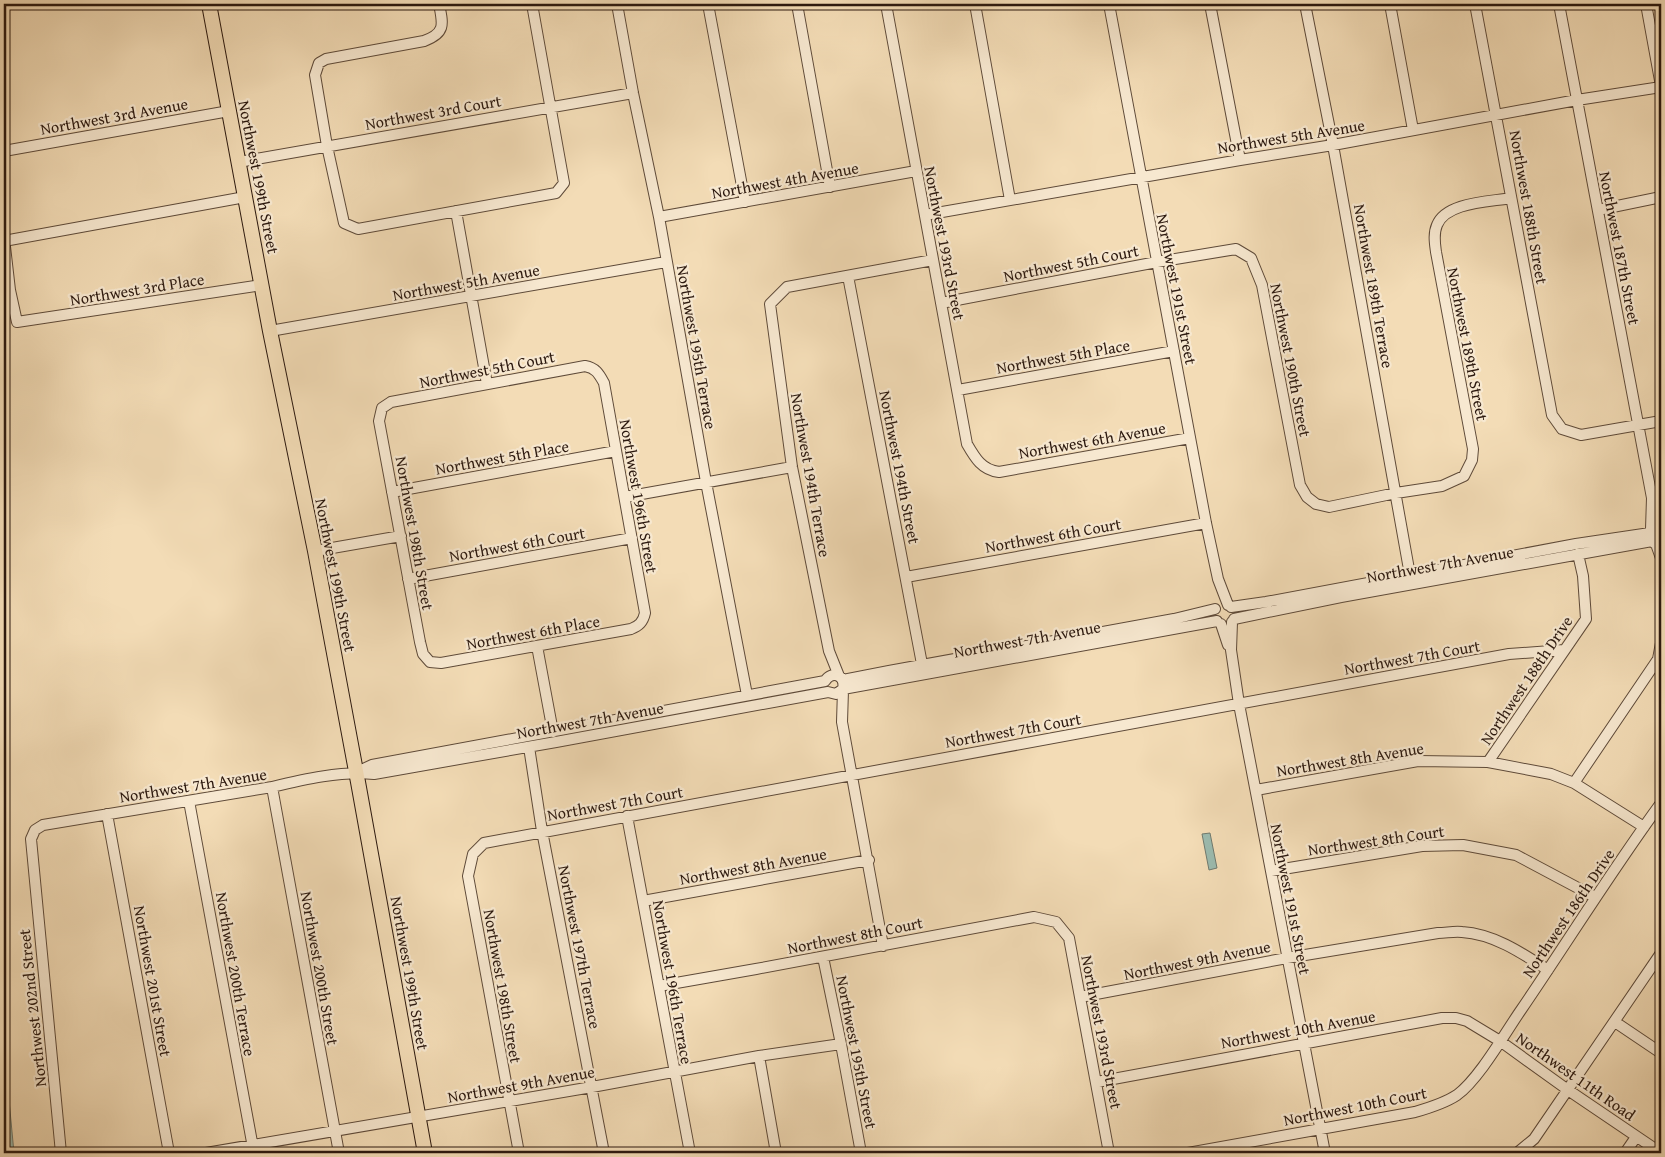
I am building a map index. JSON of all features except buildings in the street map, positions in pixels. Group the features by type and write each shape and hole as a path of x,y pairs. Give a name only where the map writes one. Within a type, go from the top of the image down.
{"main road":[{"name":"Northwest 199th Street","path":"209,4 270,331 315,551 425,1153"}],"street":[{"path":"439,4 442,21 441,30 434,37 424,41 326,59 319,63 315,75 327,146 344,223 358,228 556,193 564,183 532,4"},
{"name":"Northwest 195th Terrace","path":"617,4 659,218 706,482 747,695"},
{"path":"708,4 745,202"},
{"path":"797,4 830,187"},
{"name":"Northwest 193rd Street","path":"886,4 967,444 976,461 990,471 999,472"},
{"path":"975,4 1010,200"},
{"name":"Northwest 191st Street","path":"1109,4 1223,607"},
{"path":"1210,4 1240,160"},
{"name":"Northwest 189th Terrace","path":"1305,4 1333,145 1410,575"},
{"path":"1390,4 1413,130"},
{"name":"Northwest 188th Street","path":"1475,4 1552,415 1562,429 1581,435 1638,426"},
{"name":"Northwest 187th Street","path":"1558,4 1652,498 1656,534"},
{"path":"1646,4 1661,87"},
{"name":"Northwest 5th Avenue","path":"925,215 1333,145 1577,100 1661,87"},
{"name":"Northwest 3rd Court","path":"239,162 633,93"},
{"name":"Northwest 3rd Avenue","path":"4,151 229,111"},
{"name":"Northwest 4th Avenue","path":"659,218 916,172"},
{"path":"4,239 245,197"},
{"path":"1598,210 1661,197"},
{"name":"Northwest 189th Street","path":"1396,493 1442,486 1464,476 1472,460 1473,449 1436,252 1435,233 1441,218 1455,208 1511,198"},
{"path":"456,211 487,384"},
{"name":"Northwest 3rd Place","path":"4,239 16,322 262,285"},
{"name":"Northwest 190th Street","path":"1236,249 1251,258 1262,285 1300,485 1306,497 1316,504 1329,506 1396,493"},
{"name":"Northwest 5th Court","path":"941,303 1236,249"},
{"path":"848,276 933,260"},
{"name":"Northwest 5th Avenue","path":"270,331 666,262"},
{"name":"Northwest 194th Terrace","path":"848,276 787,287 770,304 792,467 829,651 884,945"},
{"name":"Northwest 194th Street","path":"848,276 922,664"},
{"name":"Northwest 5th Place","path":"958,390 1174,351"},
{"name":"Northwest 5th Court","path":"382,408 391,402 585,366 592,367 598,372"},
{"name":"Northwest 196th Street","path":"598,372 604,383 645,613 644,619 640,624"},
{"name":"Northwest 198th Street","path":"382,408 379,421 421,648 423,654 430,662"},
{"path":"1638,426 1661,422"},
{"name":"Northwest 6th Avenue","path":"999,472 1190,438"},
{"name":"Northwest 5th Place","path":"392,492 616,451"},
{"path":"625,497 792,467"},
{"name":"Northwest 6th Court","path":"906,577 1206,523"},
{"path":"1656,534 1661,558"},
{"name":"Northwest 7th Avenue","path":"35,830 43,825 272,787 306,779 356,772 374,774 529,747 835,685 922,664 1164,620 1223,607 1576,544 1656,534"},
{"name":"Northwest 7th Avenue","path":"356,772 372,765 747,695 835,685 1226,622 1341,597 1578,554 1656,534"},
{"path":"315,551 401,536"},
{"name":"Northwest 6th Court","path":"408,579 632,538"},
{"name":"Northwest 188th Drive","path":"1488,762 1586,619 1583,576 1578,554"},
{"path":"1223,607 1234,612 1226,622 1214,614 1223,607"},
{"name":"Northwest 191st Street","path":"1226,622 1239,704 1325,1153"},
{"name":"Northwest 6th Place","path":"430,662 441,663 537,646 630,629 640,624"},
{"path":"1574,783 1658,659 1661,643"},
{"path":"537,646 553,732"},
{"name":"Northwest 7th Court","path":"473,854 484,843 542,831 1509,654 1564,650"},
{"name":"Northwest 197th Terrace","path":"529,747 542,831 604,1153"},
{"name":"Northwest 8th Avenue","path":"1256,790 1418,760 1488,762 1551,774 1574,783 1644,827"},
{"name":"Northwest 200th Street","path":"272,787 339,1153"},
{"name":"Northwest 200th Terrace","path":"189,801 253,1150"},
{"name":"Northwest 186th Drive","path":"1500,1041 1595,897 1661,803"},
{"name":"Northwest 201st Street","path":"107,814 169,1153"},
{"name":"Northwest 196th Terrace","path":"627,816 690,1153"},
{"name":"Northwest 202nd Street","path":"35,830 31,839 61,1153"},
{"name":"Northwest 8th Court","path":"1271,871 1422,846 1463,845 1516,856 1595,897"},
{"name":"Northwest 198th Street","path":"473,854 468,876 519,1153"},
{"name":"Northwest 8th Avenue","path":"643,901 869,860"},
{"name":"Northwest 8th Court","path":"659,986 1034,917 1056,922"},
{"name":"Northwest 193rd Street","path":"1056,922 1069,938 1109,1153"},
{"name":"Northwest 9th Avenue","path":"1080,997 1287,958 1438,933 1462,932 1485,936 1520,952 1548,970"},
{"path":"1517,1153 1534,1139 1661,953"},
{"name":"Northwest 195th Street","path":"823,957 861,1153"},
{"name":"Northwest 10th Avenue","path":"1096,1082 1442,1018 1456,1018 1468,1021 1500,1041"},
{"path":"1615,1022 1661,1053"},
{"name":"Northwest 11th Road","path":"1500,1041 1661,1153"},
{"name":"Northwest 10th Court","path":"1188,1153 1415,1112 1440,1104 1457,1094 1473,1078 1500,1041"},
{"name":"Northwest 9th Avenue","path":"206,1153 253,1150 335,1130 418,1118 759,1056 841,1044"},
{"path":"759,1056 776,1153"},
{"path":"1625,1153 1636,1137"}],"water":[{"path":"1210,833 1217,868 1209,870 1202,834"},
{"path":"4,1047 14,1153 4,1153"}]}
